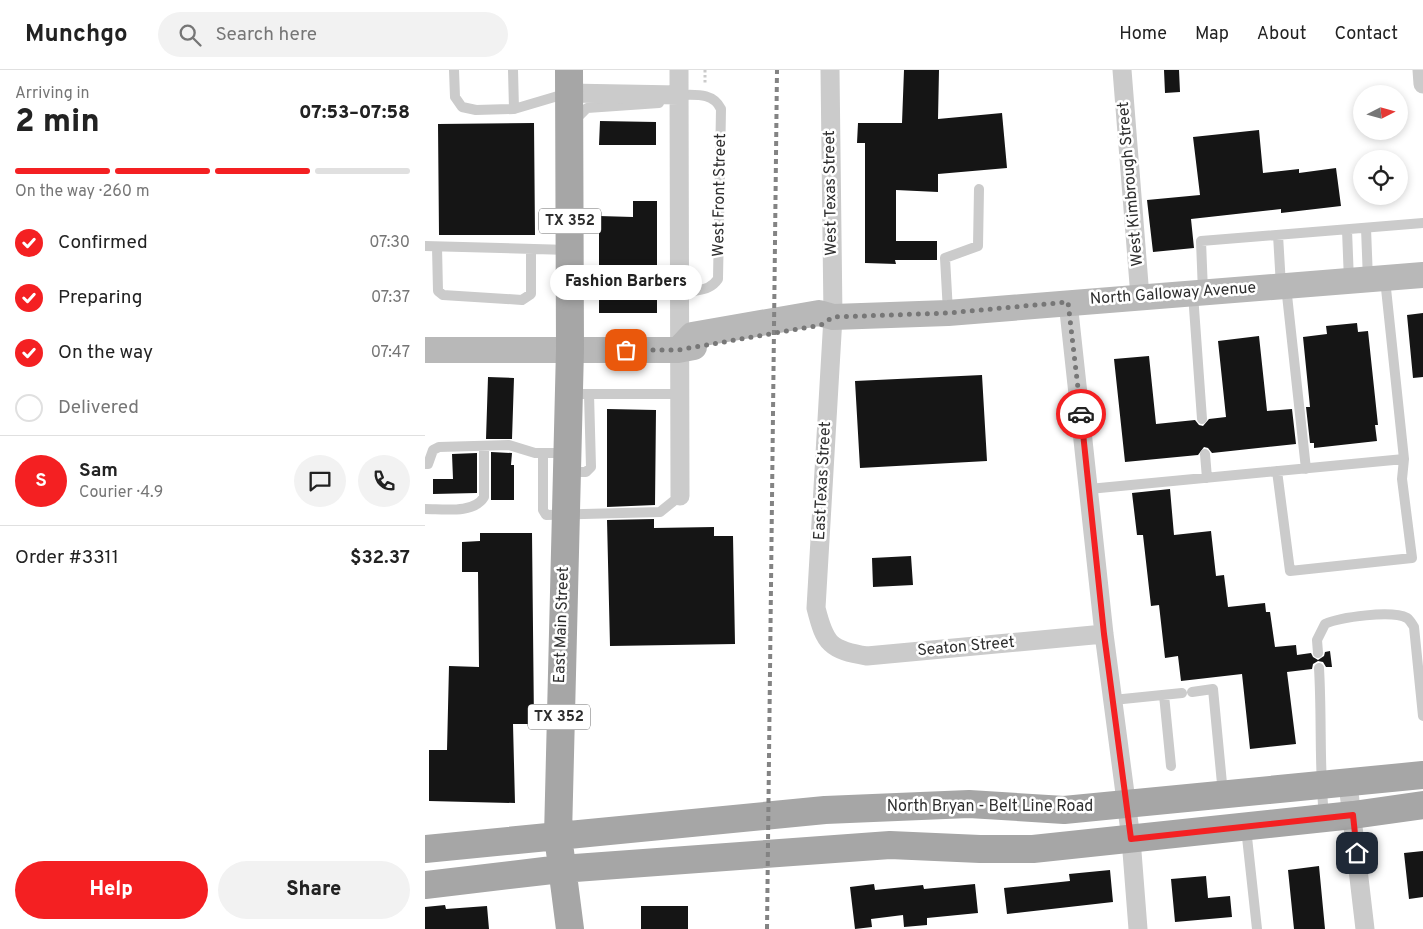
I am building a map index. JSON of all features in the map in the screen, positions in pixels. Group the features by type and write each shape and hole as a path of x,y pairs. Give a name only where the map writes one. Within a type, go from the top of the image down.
{"main road":[{"name":"TX 352","path":"568,82 570,350"},
{"name":"North Galloway Avenue","path":"425,350 678,350 821,325 833,317 948,313 1068,302 1392,280"},
{"name":"East Main Street","path":"570,350 579,394 559,459 566,516 558,836 570,929"},
{"name":"North Bryan - Belt Line Road","path":"425,849 825,810 969,804 1064,810 1423,776"},
{"path":"425,885 561,868 890,845 1010,850 1246,827 1423,805"}],"street":[{"path":"679,70 679,496"},
{"name":"West Texas Street","path":"830,70 833,317"},
{"name":"West Kimbrough Street","path":"1122,70 1140,297"},
{"path":"568,82 679,99"},
{"path":"1068,302 1104,634 1131,839 1138,929"},
{"name":"EastTexas Street","path":"829,643 821,627 816,608 833,317"},
{"name":"Seaton Street","path":"829,643 847,652 867,656 1104,634"},
{"path":"1348,784 1365,929"}],"lane":[{"path":"454,70 455,97 462,107 476,110 513,109 568,82"},
{"path":"513,70 513,109"},
{"name":"West Front Street","path":"569,127 587,108 705,95 713,98 721,109 718,279 710,288 688,292 678,303"},
{"path":"948,313 945,258 978,246 979,189"},
{"path":"1202,419 1198,293 1201,242 1423,224"},
{"path":"1277,471 1289,571 1412,558 1402,478 1404,460 1392,280 1366,228"},
{"path":"1347,230 1392,280"},
{"path":"1278,235 1305,469"},
{"path":"425,246 570,250"},
{"path":"437,247 438,291 443,295 522,300 531,294 531,249"},
{"path":"579,394 679,394"},
{"path":"425,464 428,464 433,450 439,447 509,445 559,459"},
{"path":"425,510 468,508 480,504 484,497 484,446"},
{"path":"1205,454 1207,478"},
{"path":"1089,489 1404,460"},
{"path":"566,516 660,512 679,496"},
{"path":"1317,653 1317,640 1325,624 1334,619 1394,614 1409,619 1414,627 1423,716"},
{"path":"1319,668 1323,721 1321,786 1324,818"},
{"path":"1113,700 1213,689 1223,796"},
{"path":"1164,695 1171,766"},
{"path":"1246,827 1257,929"}],"building":[{"path":"904,70 939,70 938,119 1002,113 1007,168 938,174 938,192 896,190 896,241 937,241 937,260 895,260 896,264 865,263 865,143 857,143 858,123 902,123"},
{"path":"1164,70 1179,70 1180,92 1165,93"},
{"path":"600,121 656,122 656,145 599,145"},
{"path":"534,123 535,235 439,235 438,124"},
{"path":"1259,130 1263,173 1299,169 1299,173 1336,168 1341,206 1281,213 1281,209 1191,219 1194,248 1153,252 1147,200 1200,195 1193,137"},
{"path":"633,201 657,201 657,313 599,313 599,216 633,217"},
{"path":"1423,313 1423,377 1413,378 1407,315"},
{"path":"1357,323 1358,332 1368,331 1378,425 1375,425 1377,441 1314,448 1314,443 1310,443 1306,407 1310,407 1303,337 1327,334 1326,326"},
{"path":"1259,336 1267,411 1292,409 1296,444 1212,453 1208,448 1204,447 1198,455 1125,462 1114,359 1149,356 1156,424 1195,420 1199,425 1203,426 1209,419 1226,417 1218,341"},
{"path":"982,375 987,461 860,468 855,381"},
{"path":"488,377 514,378 512,439 486,439"},
{"path":"607,409 656,410 655,505 607,507"},
{"path":"491,452 512,453 511,465 514,465 514,500 491,500"},
{"path":"477,453 477,493 433,494 433,479 453,479 452,454"},
{"path":"1170,489 1174,535 1211,531 1216,576 1224,575 1228,607 1265,603 1266,612 1270,612 1275,647 1296,645 1297,655 1311,653 1318,660 1324,656 1325,652 1330,651 1332,667 1326,667 1323,662 1318,661 1313,664 1312,669 1287,672 1296,744 1250,749 1242,674 1181,681 1178,656 1165,658 1159,605 1151,606 1143,535 1137,535 1132,493"},
{"path":"654,519 654,528 714,527 714,536 733,536 735,644 610,646 607,520"},
{"path":"480,533 532,533 534,724 513,724 515,803 429,801 429,750 447,750 449,666 479,667 478,572 462,572 462,542 480,541"},
{"path":"911,556 913,585 873,587 872,558"},
{"path":"1423,851 1423,897 1409,899 1404,853"},
{"path":"1319,866 1325,929 1294,929 1288,870"},
{"path":"1110,870 1113,902 1007,914 1004,888 1070,881 1069,874"},
{"path":"1206,876 1208,898 1230,896 1232,917 1175,922 1171,879"},
{"path":"874,884 875,890 923,885 924,889 975,884 978,913 927,918 927,925 904,927 903,915 871,919 872,927 855,929 850,887"},
{"path":"445,905 446,909 487,906 489,929 425,929 425,907"},
{"path":"641,906 688,906 688,929 641,929"}],"railway":[{"path":"767,929 777,70"}],"way so far":[{"path":"626,350 678,350 821,325 833,317 948,313 1068,302 1081,414"}],"place":[{"name":"Fashion Barbers","path":"626,350"}],"route":[{"path":"1081,414 1104,634 1131,839 1353,815 1357,853"}]}
